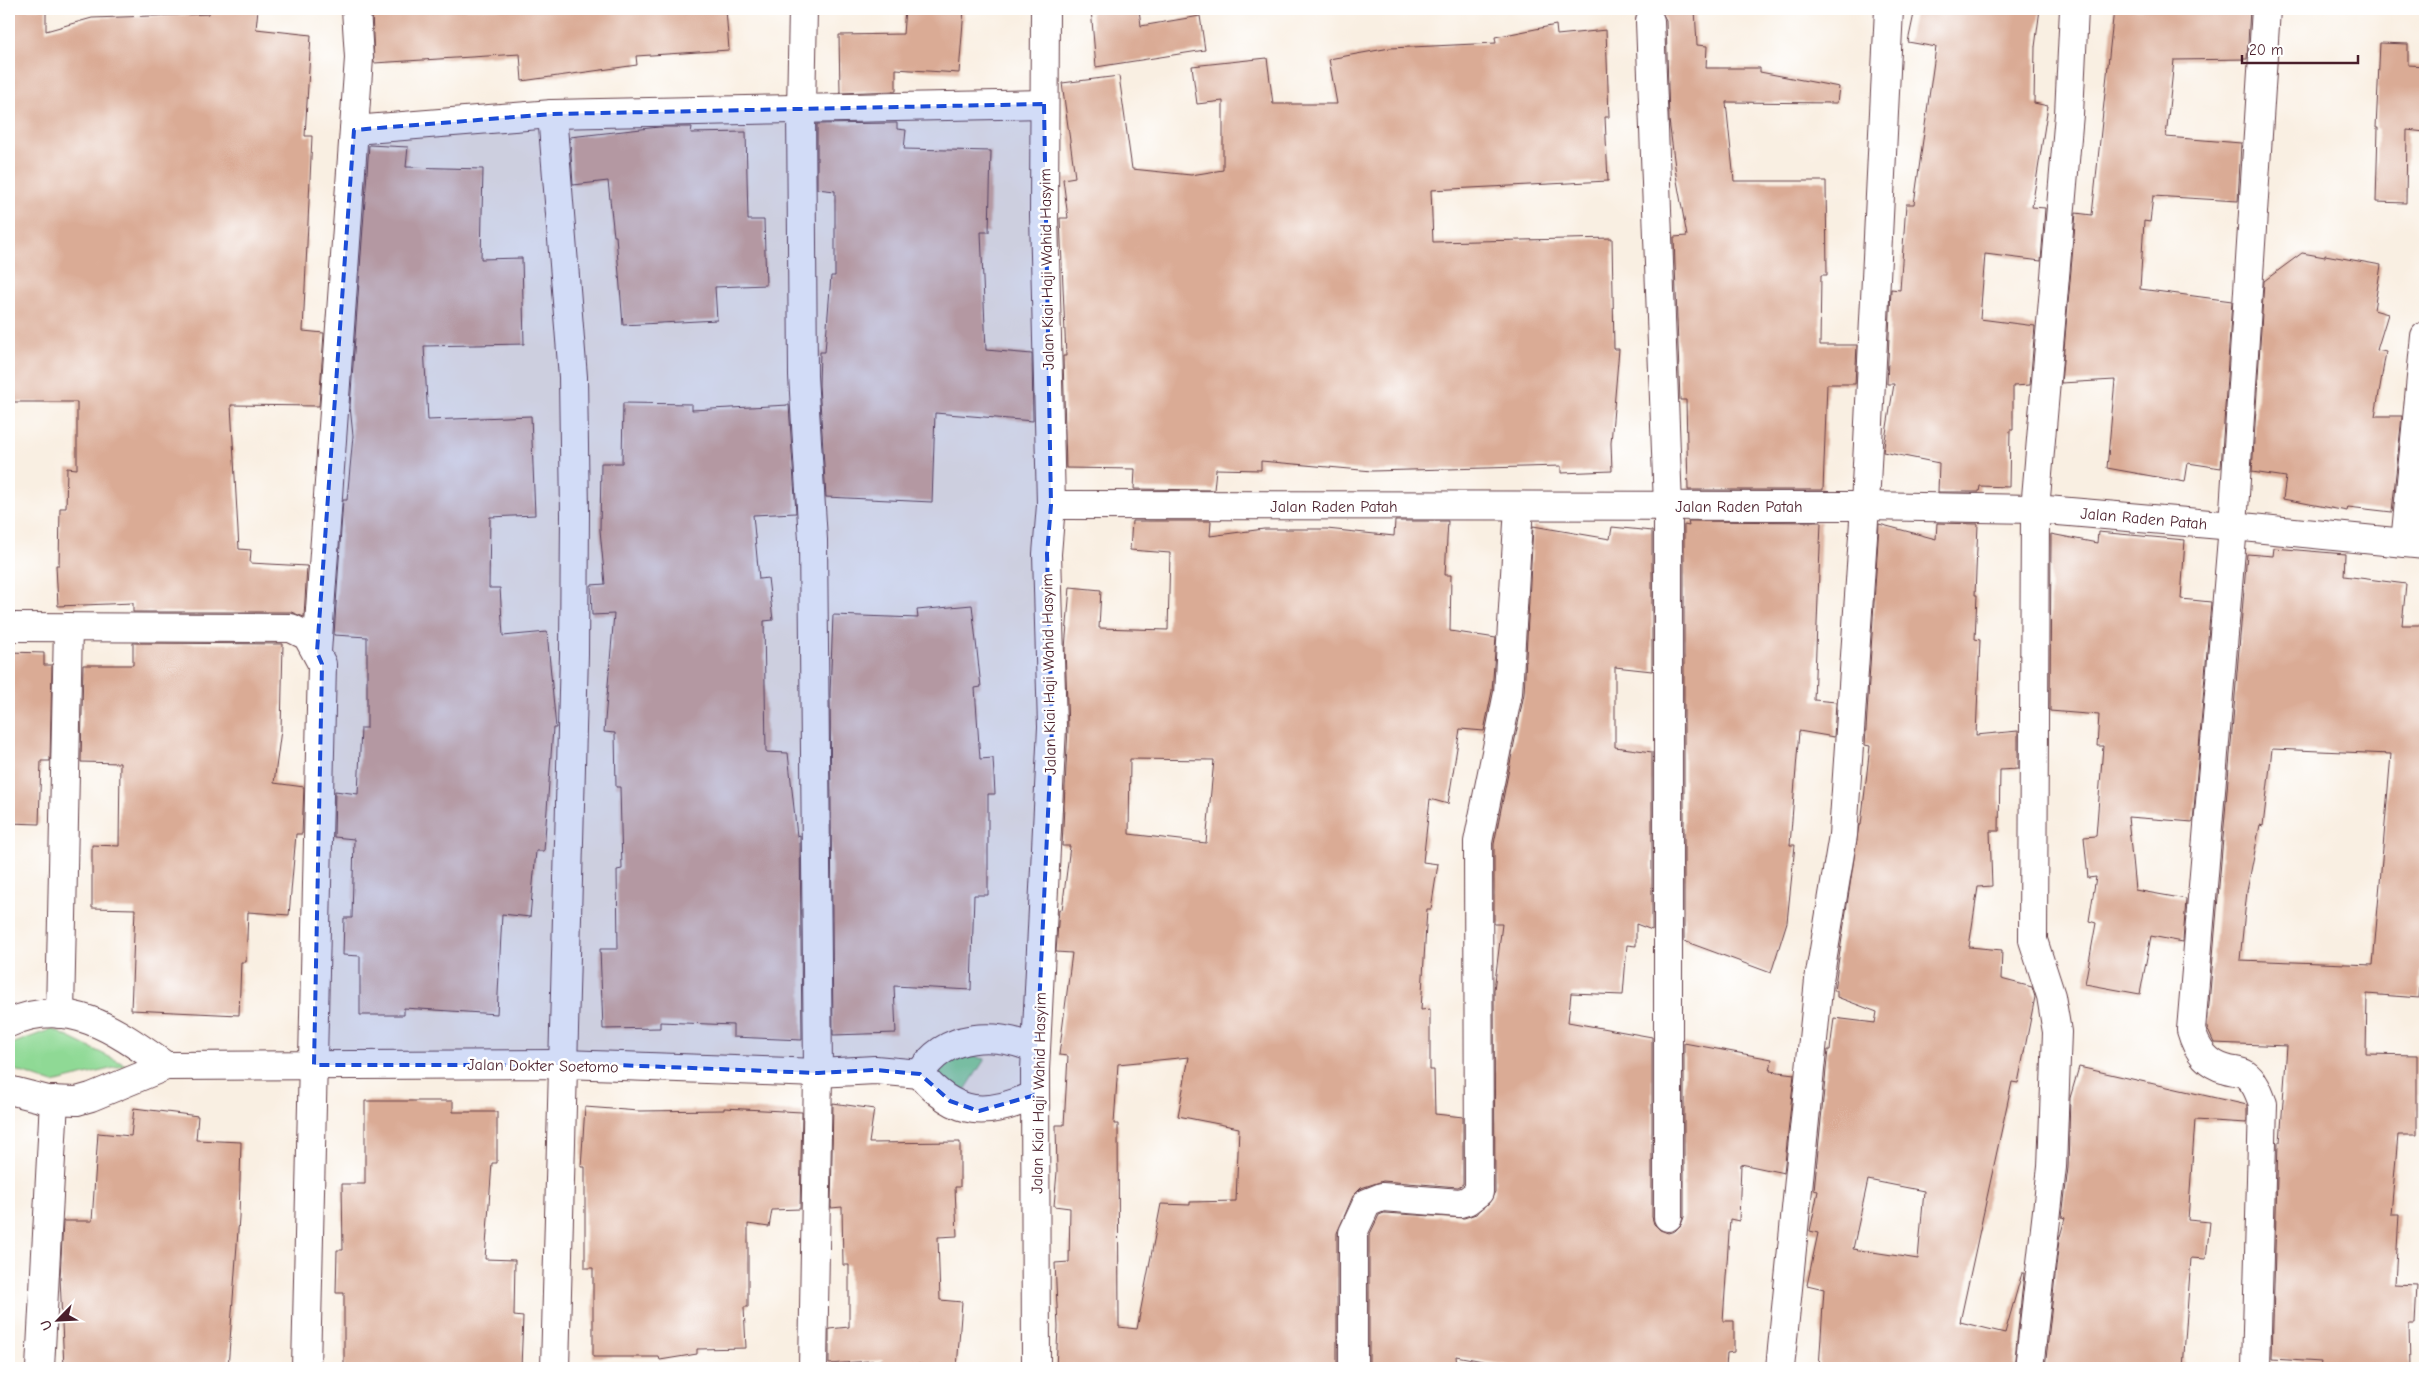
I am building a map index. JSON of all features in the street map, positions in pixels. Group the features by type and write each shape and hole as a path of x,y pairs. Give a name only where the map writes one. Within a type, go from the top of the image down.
{"street":[{"path":"317,652 359,58 356,9"},
{"path":"803,9 801,109 803,376 813,540 818,1073 813,1368"},
{"name":"Jalan Kiai Haji Wahid Hasyim","path":"1036,1368 1036,1049 1052,727 1047,554 1051,505 1045,224 1045,9"},
{"path":"1780,1368 1819,980 1843,835 1865,506 1889,9"},
{"path":"2029,1368 2052,1167 2057,1032 2051,996 2033,940 2035,509 2069,114 2074,9"},
{"path":"2256,1368 2263,1104 2257,1088 2244,1073 2223,1068 2208,1060 2195,1045 2191,1030 2233,526 2266,9"},
{"path":"1650,21 1668,506 1668,1217"},
{"path":"354,130 552,114 1044,104"},
{"path":"552,114 574,377 575,514 573,546 574,654 555,1368"},
{"path":"2415,544 2425,336"},
{"name":"Jalan Raden Patah","path":"1051,505 1865,506 2035,509 2415,544"},
{"path":"1353,1368 1354,1233 1367,1203 1382,1197 1460,1203 1479,1192 1478,842 1508,693 1518,506"},
{"path":"9,627 291,628 307,636 322,664 306,1368"},
{"path":"60,1014 68,627"},
{"path":"9,1024 21,1018 47,1012 98,1023 120,1034 166,1066"},
{"path":"1035,1095 1001,1108 979,1111 950,1101 932,1089 920,1074 927,1062 948,1045 964,1040 1016,1041 1036,1049"},
{"name":"Jalan Dokter Soetomo","path":"9,1090 54,1100 77,1101 166,1066 564,1064 818,1073 876,1070 920,1074"},
{"path":"40,1368 54,1100"}],"highlighted area":[{"path":"1044,104 1051,505 1047,554 1052,727 1035,1095 979,1111 950,1101 920,1074 875,1070 818,1073 615,1065 314,1065 322,664 317,652 354,130 552,114"}],"green space":[{"path":"52,1029 126,1065 53,1083 9,1068 9,1045"},
{"path":"958,1054 985,1059 965,1090 936,1076"}],"building":[{"path":"9,9 46,9 46,31 92,18 209,14 210,9 258,9 256,29 311,35 305,136 312,136 303,331 324,333 319,406 231,405 239,549 251,550 250,563 307,566 304,617 291,612 133,612 133,603 58,606 56,565 59,565 60,508 66,508 67,468 77,469 77,402 9,402"},
{"path":"372,9 726,9 729,50 636,56 637,65 522,81 520,54 374,63"},
{"path":"905,9 964,9 959,73 896,69 896,91 840,93 839,35 903,34"},
{"path":"1091,9 1139,9 1141,26 1200,16 1205,50 1096,67"},
{"path":"1660,9 1695,9 1697,45 1707,46 1706,68 1760,68 1760,72 1839,87 1837,103 1726,102 1734,181 1826,181 1827,275 1821,275 1820,345 1857,345 1855,384 1827,384 1823,490 1688,490 1686,400 1680,400 1674,237 1687,236 1676,175 1669,120 1666,20"},
{"path":"1915,9 2040,9 2035,47 2034,103 2048,106 2032,207 2045,208 2041,261 1985,254 1980,319 2035,326 2030,385 2013,386 2013,430 2010,430 2009,487 1980,486 1979,492 1938,492 1939,463 1883,452 1894,384 1887,384 1891,289 1900,290 1906,204 1914,204 1936,47 1908,42"},
{"path":"2114,9 2250,9 2247,59 2174,60 2166,137 2241,143 2238,201 2153,196 2150,222 2144,221 2140,289 2232,301 2221,468 2188,463 2185,482 2107,468 2115,380 2061,383 2076,213 2092,215"},
{"path":"1556,25 1557,35 1606,30 1609,117 1605,117 1608,181 1431,190 1433,242 1612,238 1614,349 1619,349 1611,443 1612,471 1561,473 1561,466 1372,471 1261,461 1261,470 1216,469 1214,490 1134,489 1135,469 1066,468 1063,356 1066,356 1060,218 1068,218 1063,179 1075,177 1062,83 1119,76 1132,169 1191,175 1223,170 1223,101 1197,104 1192,66 1267,58 1273,104 1337,104 1329,59 1390,48 1496,43 1495,37"},
{"path":"2380,43 2408,44 2408,65 2425,66 2425,132 2407,130 2406,203 2376,202 2378,128 2376,128"},
{"path":"897,123 897,129 906,130 904,149 991,151 989,232 981,232 986,350 1032,354 1033,421 935,413 932,502 826,497 819,385 820,352 825,352 831,276 835,276 835,191 817,189 817,124"},
{"path":"659,127 692,127 691,133 746,132 748,220 764,220 766,285 715,287 717,320 623,325 616,236 614,236 608,181 573,185 570,137"},
{"path":"369,145 408,147 406,167 483,169 481,259 522,258 524,344 424,346 428,420 531,416 535,515 490,517 489,588 500,588 503,636 547,632 556,728 553,728 544,851 536,851 530,917 502,914 497,1014 404,1008 404,1015 360,1015 360,956 343,955 344,918 352,918 354,839 334,837 335,791 358,794 361,728 367,728 367,637 334,635 343,500 347,500 353,436 350,406"},
{"path":"2302,253 2381,265 2374,310 2388,314 2377,350 2386,352 2375,416 2402,416 2392,512 2348,507 2347,511 2283,499 2286,477 2252,472 2264,281"},
{"path":"623,403 692,404 692,410 789,405 796,513 753,515 759,579 768,578 773,620 764,621 766,752 788,753 797,836 800,835 802,1040 733,1037 733,1025 660,1022 660,1028 603,1029 600,949 618,949 617,870 622,869 620,787 616,787 615,733 604,732 614,614 592,615 591,585 605,584 600,530 601,463 622,463"},
{"path":"1132,521 1211,521 1210,536 1264,529 1327,529 1394,536 1395,521 1448,521 1445,575 1451,575 1450,631 1496,638 1492,691 1484,731 1460,729 1448,804 1430,799 1423,862 1438,864 1431,909 1427,909 1421,1010 1430,1009 1430,1070 1434,1070 1435,1114 1463,1117 1463,1184 1458,1187 1383,1181 1361,1188 1353,1196 1337,1233 1337,1366 1313,1366 1313,1368 1056,1368 1058,1327 1055,1263 1069,1262 1070,1208 1054,1206 1057,1172 1056,1125 1064,1125 1068,1056 1059,1055 1072,953 1056,952 1059,909 1062,910 1070,846 1062,846 1068,728 1065,649 1070,587 1101,590 1099,628 1168,630 1170,553 1130,550","holes":["1130,759 1214,760 1206,843 1129,834","1189,1057 1178,1116 1239,1128 1236,1201 1190,1202 1190,1205 1161,1204 1137,1329 1119,1327 1118,1124 1114,1124 1118,1064"]},
{"path":"1688,521 1821,522 1814,700 1836,702 1834,737 1799,731 1790,845 1795,845 1787,922 1771,973 1684,941 1684,525 1689,526"},
{"path":"1937,523 1978,524 1975,639 1980,640 1976,735 2018,731 2018,769 2000,770 1999,831 1990,831 1992,886 1978,887 1969,947 2002,950 2001,979 2032,987 2035,997 2018,1083 2012,1082 1960,1322 2005,1333 2022,1273 2024,1273 2014,1368 1819,1368 1824,1289 1807,1285 1818,1233 1810,1231 1818,1191 1814,1190 1828,1050 1830,1050 1834,1018 1875,1023 1877,1012 1837,997 1837,991 1834,991 1859,825 1861,825 1870,746 1865,745 1879,524 1936,539","holes":["1868,1180 1924,1191 1918,1259 1853,1249"]},
{"path":"1533,526 1610,539 1612,527 1652,531 1652,671 1615,667 1615,747 1652,752 1652,930 1636,924 1636,946 1627,945 1623,995 1571,993 1568,1022 1652,1037 1652,1217 1654,1224 1660,1230 1668,1233 1675,1231 1681,1225 1684,1217 1684,1043 1772,1059 1770,1071 1794,1074 1784,1173 1741,1164 1739,1221 1730,1219 1723,1321 1734,1321 1734,1352 1727,1353 1726,1368 1521,1368 1456,1356 1457,1368 1416,1368 1416,1365 1369,1365 1369,1236 1379,1215 1384,1213 1464,1218 1476,1214 1488,1204 1495,1192 1494,990 1502,924 1494,924 1494,844 1524,694"},
{"path":"2098,532 2185,540 2181,599 2211,602 2193,822 2128,817 2135,890 2186,899 2183,942 2151,936 2140,994 2085,984 2096,923 2089,921 2096,877 2088,878 2084,837 2096,836 2103,746 2097,746 2099,715 2050,711 2051,534 2097,543"},
{"path":"2274,548 2345,554 2344,576 2406,584 2402,625 2425,625 2425,926 2419,998 2367,994 2366,1054 2417,1055 2417,1135 2398,1135 2391,1214 2399,1214 2395,1284 2417,1285 2415,1324 2409,1324 2410,1368 2320,1368 2321,1362 2272,1359 2278,1142 2280,1142 2287,1046 2214,1043 2207,1028 2247,554 2273,556","holes":["2272,749 2391,754 2373,965 2240,960 2247,891 2260,825 2263,826"]},
{"path":"972,605 981,687 975,688 980,759 993,758 995,794 988,794 988,895 974,895 971,990 894,986 896,1033 833,1035 830,694 833,615 918,618 917,610"},
{"path":"133,643 283,644 281,730 274,783 304,787 302,834 296,834 289,915 248,912 246,962 241,962 239,1015 131,1010 135,909 92,908 92,845 119,846 120,763 81,762 83,665 133,665"},
{"path":"9,652 44,653 44,665 52,665 50,761 41,761 39,824 9,823"},
{"path":"2079,1067 2247,1105 2247,1123 2195,1120 2188,1220 2210,1222 2206,1259 2191,1258 2183,1368 2045,1368 2059,1240 2065,1218 2062,1217 2068,1168 2070,1098"},
{"path":"365,1101 453,1101 453,1112 497,1112 497,1163 492,1163 485,1259 515,1260 514,1316 523,1317 521,1368 344,1368 344,1293 336,1293 337,1250 343,1250 342,1184 365,1184"},
{"path":"833,1103 874,1109 869,1143 960,1142 960,1187 955,1187 957,1236 938,1237 940,1300 962,1302 957,1368 917,1364 917,1368 882,1368 883,1360 829,1364 829,1329 849,1327 849,1265 843,1265 842,1207 831,1208"},
{"path":"585,1107 639,1111 724,1110 724,1108 802,1112 800,1209 772,1210 769,1227 748,1224 748,1307 744,1307 746,1348 697,1349 697,1354 660,1360 659,1357 593,1357 593,1268 585,1268 585,1167 581,1167"},
{"path":"134,1108 198,1116 196,1140 241,1142 239,1217 228,1368 64,1368 60,1277 63,1221 92,1221 98,1133 131,1136"}]}
